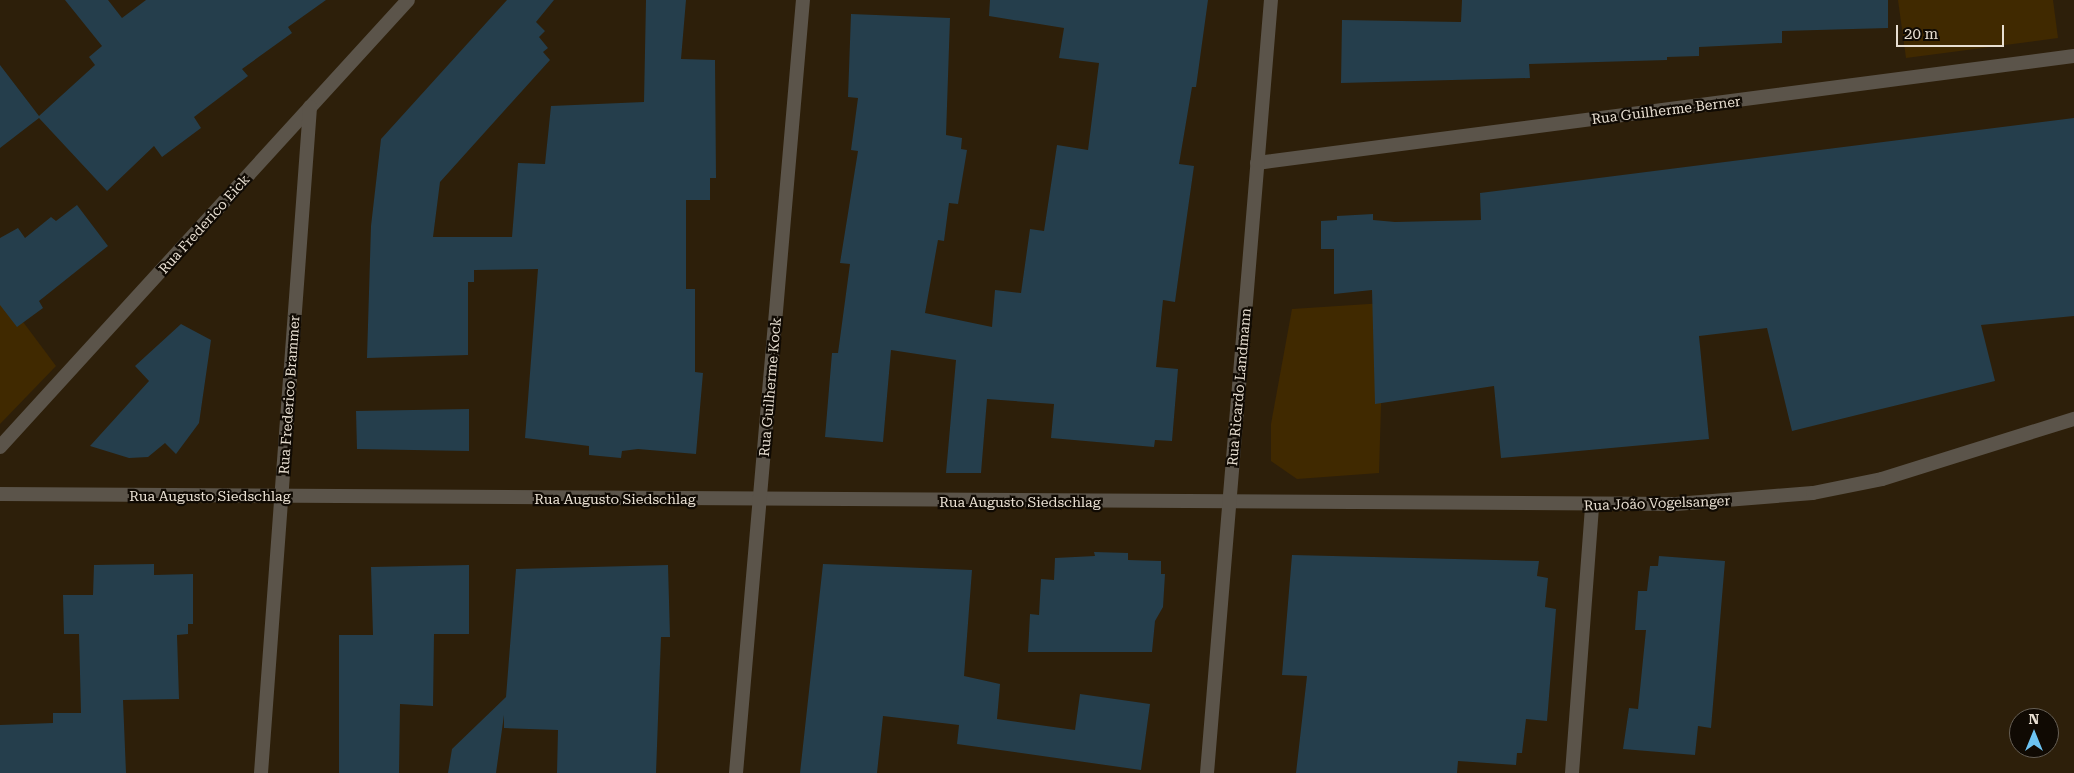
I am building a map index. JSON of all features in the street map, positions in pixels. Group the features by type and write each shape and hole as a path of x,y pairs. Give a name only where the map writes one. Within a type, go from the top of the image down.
{"street":[{"name":"Rua Frederico Eick","path":"0,447 408,0"},
{"name":"Rua Guilherme Kock","path":"736,773 803,0"},
{"name":"Rua Ricardo Landmann","path":"1207,773 1270,0"},
{"name":"Rua Guilherme Berner","path":"1257,163 2074,56"},
{"name":"Rua Frederico Brammer","path":"260,773 310,107"},
{"name":"Rua João Vogelsanger","path":"1229,503 1592,506 1813,493 1882,479 2074,419"},
{"name":"Rua Augusto Siedschlag","path":"0,494 1229,503"},
{"path":"1572,773 1592,506"}],"shaded area":[{"path":"1898,0 2053,0 2058,38 1906,58"},
{"path":"0,291 56,366 0,424"},
{"path":"1384,303 1379,473 1297,479 1271,461 1271,424 1292,309"}],"building":[{"path":"65,0 108,0 122,18 146,0 326,0 288,27 292,33 242,69 248,76 194,117 201,128 162,157 154,146 107,191 39,118 0,148 0,65 39,116 95,65 89,57 102,46"},
{"path":"507,0 554,0 536,22 545,31 539,37 548,48 543,52 550,60 440,182 433,237 512,237 518,163 545,164 551,106 644,102 646,0 686,0 681,59 715,60 716,178 710,178 710,200 686,200 686,289 695,289 695,372 703,373 696,454 638,449 622,451 621,458 589,455 589,446 525,438 538,269 474,270 474,282 468,282 468,355 367,358 371,226 381,139"},
{"path":"990,0 1208,0 1196,87 1192,87 1179,164 1194,166 1175,302 1163,300 1156,367 1178,369 1172,441 1155,440 1154,447 1051,438 1054,404 987,399 981,473 946,473 956,360 891,350 883,442 825,437 832,353 838,353 850,264 840,263 858,151 851,150 858,98 848,97 851,14 950,18 946,135 962,138 961,149 967,150 958,204 949,203 944,241 938,240 925,313 992,327 995,290 1021,293 1030,229 1044,231 1057,145 1088,150 1099,63 1059,58 1064,28 989,16"},
{"path":"1462,0 1888,0 1888,28 1782,31 1782,43 1699,47 1699,56 1667,57 1667,60 1529,64 1530,78 1341,83 1342,20 1461,22"},
{"path":"2074,118 2074,316 1981,325 1995,381 1792,431 1767,328 1699,336 1709,439 1501,458 1494,386 1375,404 1372,290 1334,294 1334,249 1321,249 1321,221 1337,220 1337,216 1373,214 1373,220 1395,222 1481,220 1480,193"},
{"path":"77,205 108,246 39,301 43,308 17,327 0,305 0,238 18,228 25,238 51,217 56,221"},
{"path":"181,324 211,340 199,423 176,454 165,443 148,457 129,458 90,446 149,381 135,366"},
{"path":"469,409 469,451 357,449 356,411"},
{"path":"1094,552 1128,553 1128,560 1161,561 1161,574 1165,574 1163,607 1155,621 1152,652 1028,652 1030,614 1039,615 1041,579 1054,580 1055,558 1095,556"},
{"path":"1292,555 1539,561 1537,576 1548,578 1545,607 1556,609 1547,721 1526,719 1522,753 1517,753 1516,765 1458,761 1457,773 1296,773 1307,676 1282,675"},
{"path":"1659,556 1725,561 1711,728 1698,726 1695,755 1623,749 1629,708 1638,709 1646,630 1635,630 1638,591 1647,591 1650,566 1658,566"},
{"path":"154,564 154,575 193,574 193,624 188,624 188,634 177,635 179,699 123,700 126,773 0,773 0,725 53,723 53,713 81,713 79,634 64,634 63,595 93,595 94,565"},
{"path":"823,564 972,570 964,676 1000,684 997,719 1075,730 1080,694 1150,704 1141,770 957,744 959,725 883,716 877,773 800,773"},
{"path":"469,565 469,634 434,634 433,706 400,704 399,773 339,773 339,635 373,635 371,567"},
{"path":"668,565 670,637 661,637 656,773 557,773 558,730 504,728 504,715 496,773 448,773 452,749 506,697 516,569"}]}
